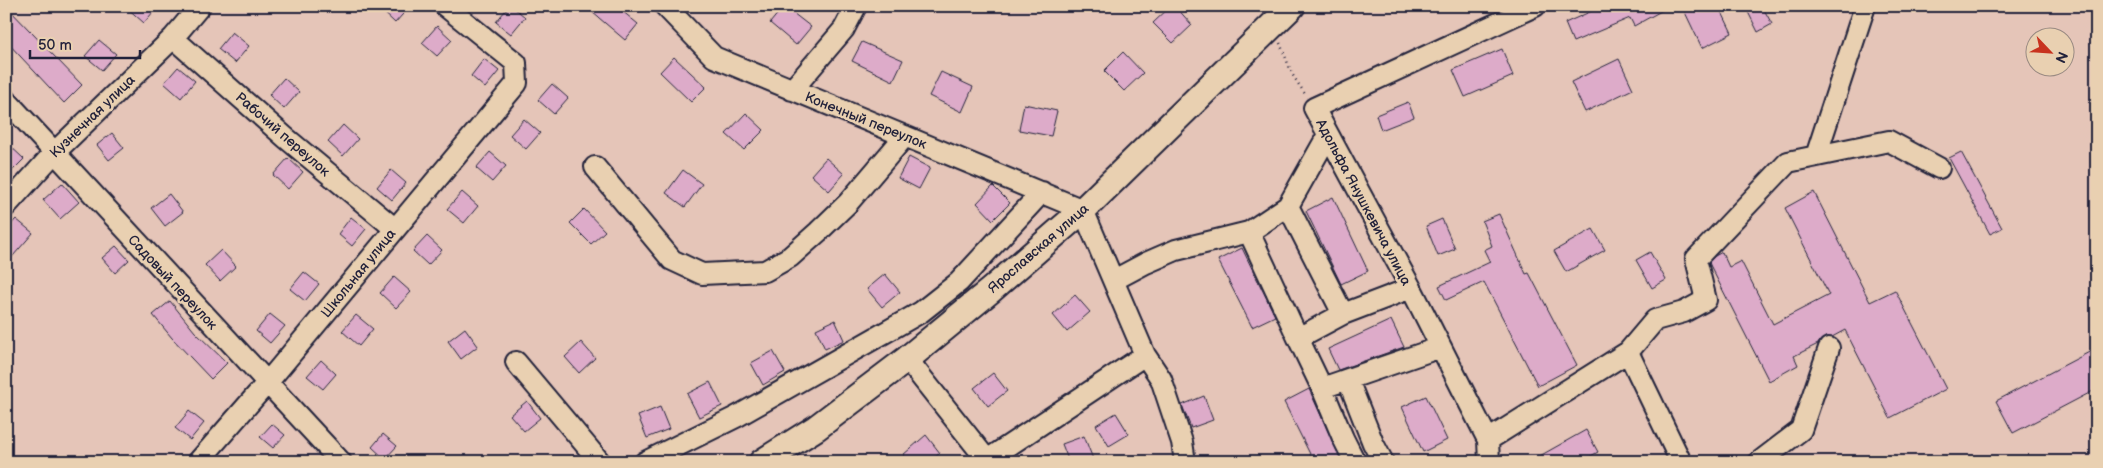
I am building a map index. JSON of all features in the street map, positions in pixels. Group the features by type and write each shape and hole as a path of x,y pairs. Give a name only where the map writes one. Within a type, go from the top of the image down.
{"main road":[{"name":"Ярославская улица","path":"762,462 816,428 907,359 1083,210 1292,6"}],"street":[{"name":"Кузнечная улица","path":"6,206 54,153 173,38 200,6"},
{"name":"Школьная улица","path":"198,462 267,383 394,228 517,83 516,63 445,6"},
{"name":"Конечный переулок","path":"665,6 714,57 1083,210"},
{"path":"792,90 844,29 856,6"},
{"name":"Адольфа Янушкевича улица","path":"1489,462 1488,440 1411,288 1314,108 1535,6"},
{"path":"1816,156 1865,6"},
{"name":"Рабочий переулок","path":"173,38 286,138 394,228"},
{"name":"Садовый переулок","path":"6,100 341,462"},
{"path":"1114,280 1146,262 1176,250 1249,232 1288,206 1328,135"},
{"path":"595,167 672,260 702,274 765,271 790,257 818,232 848,203 905,136"},
{"path":"1488,440 1628,352 1655,320 1684,312 1706,300 1696,259 1788,162 1889,141 1939,168"},
{"path":"646,462 736,417 922,312 959,282 1042,192"},
{"path":"1288,206 1343,314"},
{"path":"1083,210 1145,356 1161,379 1182,442 1185,462"},
{"path":"1249,232 1355,462"},
{"path":"1298,338 1343,314 1411,288"},
{"path":"1322,388 1441,347"},
{"path":"1759,462 1801,430 1829,348"},
{"path":"1628,352 1681,462"},
{"path":"907,359 986,461 1145,356"},
{"path":"516,362 600,462"},
{"path":"1348,380 1382,462"}],"path":[{"path":"1272,25 1292,74 1314,108"}],"building":[{"path":"6,6 82,85 64,103 6,41"},
{"path":"125,6 158,6 144,23"},
{"path":"377,6 410,6 395,23"},
{"path":"509,6 512,6 525,17 511,34 496,22"},
{"path":"597,6 616,6 638,24 625,40 592,12"},
{"path":"784,6 811,27 796,45 770,23"},
{"path":"1171,6 1175,6 1192,25 1173,43 1153,23"},
{"path":"1603,6 1670,6 1634,26 1630,18 1573,42 1565,23"},
{"path":"1682,6 1719,6 1732,33 1702,48"},
{"path":"1745,6 1762,6 1772,24 1758,32"},
{"path":"437,26 452,40 437,56 422,43"},
{"path":"232,32 249,46 235,63 218,49"},
{"path":"99,40 116,54 102,70 85,56"},
{"path":"862,42 903,60 893,81 852,61"},
{"path":"1502,49 1513,76 1465,97 1453,70"},
{"path":"1123,52 1143,73 1124,91 1104,71"},
{"path":"674,57 706,87 691,102 660,72"},
{"path":"484,59 499,71 485,88 471,76"},
{"path":"1619,59 1633,89 1585,112 1571,82"},
{"path":"178,67 195,81 181,98 164,83"},
{"path":"941,72 973,87 962,112 929,96"},
{"path":"284,78 299,92 284,109 269,95"},
{"path":"552,84 568,98 554,114 538,100"},
{"path":"1408,102 1414,117 1381,130 1376,115"},
{"path":"1024,104 1057,111 1051,136 1019,130"},
{"path":"746,113 764,130 744,150 726,134"},
{"path":"524,119 540,133 526,149 510,135"},
{"path":"343,125 358,139 343,156 328,142"},
{"path":"112,133 124,148 109,160 97,145"},
{"path":"6,142 24,159 6,177"},
{"path":"490,152 506,166 492,182 476,168"},
{"path":"1961,152 2002,228 1990,234 1949,158"},
{"path":"909,157 930,168 919,189 898,178"},
{"path":"288,158 303,172 288,189 273,175"},
{"path":"826,158 844,174 829,191 811,175"},
{"path":"391,170 406,183 392,200 377,187"},
{"path":"683,170 702,184 685,207 666,193"},
{"path":"62,183 79,202 60,219 43,200"},
{"path":"993,186 1010,203 993,220 977,203"},
{"path":"462,192 478,206 464,223 447,209"},
{"path":"1814,192 1870,302 1895,290 1946,389 1890,418 1845,330 1832,337 1822,339 1818,344 1794,356 1798,365 1769,381 1710,265 1709,262 1722,252 1729,267 1741,261 1773,324 1829,295 1785,208"},
{"path":"169,194 183,212 165,226 151,208"},
{"path":"1333,197 1368,271 1341,284 1306,211"},
{"path":"584,209 605,231 591,244 570,223"},
{"path":"1499,214 1526,274 1529,273 1577,365 1538,386 1484,282 1446,300 1439,286 1490,262 1484,250 1492,246 1482,221"},
{"path":"351,217 366,229 352,246 338,234"},
{"path":"16,219 33,233 6,264 6,230"},
{"path":"1442,219 1455,249 1438,256 1426,226"},
{"path":"1593,229 1605,250 1566,272 1554,251"},
{"path":"427,236 442,250 428,265 413,251"},
{"path":"116,246 129,260 115,273 102,258"},
{"path":"1242,248 1275,316 1252,327 1218,260"},
{"path":"221,250 236,266 220,281 205,265"},
{"path":"1650,252 1666,280 1652,288 1636,260"},
{"path":"304,272 319,284 305,301 290,289"},
{"path":"885,274 900,292 882,307 867,289"},
{"path":"394,277 411,292 396,308 380,293"},
{"path":"1075,295 1090,312 1067,332 1053,315"},
{"path":"170,301 195,332 227,363 211,379 153,315"},
{"path":"270,314 285,326 270,343 256,331"},
{"path":"356,315 373,329 359,346 342,331"},
{"path":"835,320 844,340 825,349 816,329"},
{"path":"1391,320 1404,347 1338,370 1328,349"},
{"path":"465,328 478,346 461,359 448,341"},
{"path":"581,342 595,358 579,373 565,357"},
{"path":"2097,348 2097,389 2013,433 1996,401"},
{"path":"773,351 785,372 763,385 751,363"},
{"path":"321,360 336,374 323,389 307,376"},
{"path":"993,373 1007,391 988,406 974,388"},
{"path":"710,382 722,406 699,417 687,394"},
{"path":"1309,389 1341,460 1336,462 1314,462 1284,402"},
{"path":"1204,396 1213,420 1191,428 1182,405"},
{"path":"1426,396 1447,440 1423,452 1402,407"},
{"path":"527,401 540,418 524,431 510,415"},
{"path":"660,407 669,429 647,438 638,416"},
{"path":"189,411 204,423 190,440 175,428"},
{"path":"1116,413 1129,434 1109,446 1096,425"},
{"path":"272,424 285,435 273,448 260,437"},
{"path":"1586,430 1598,452 1580,462 1529,462"},
{"path":"383,434 397,446 385,459 372,447"},
{"path":"926,435 940,453 929,462 909,462 903,455"},
{"path":"1084,436 1093,459 1086,462 1069,462 1062,444"}]}
